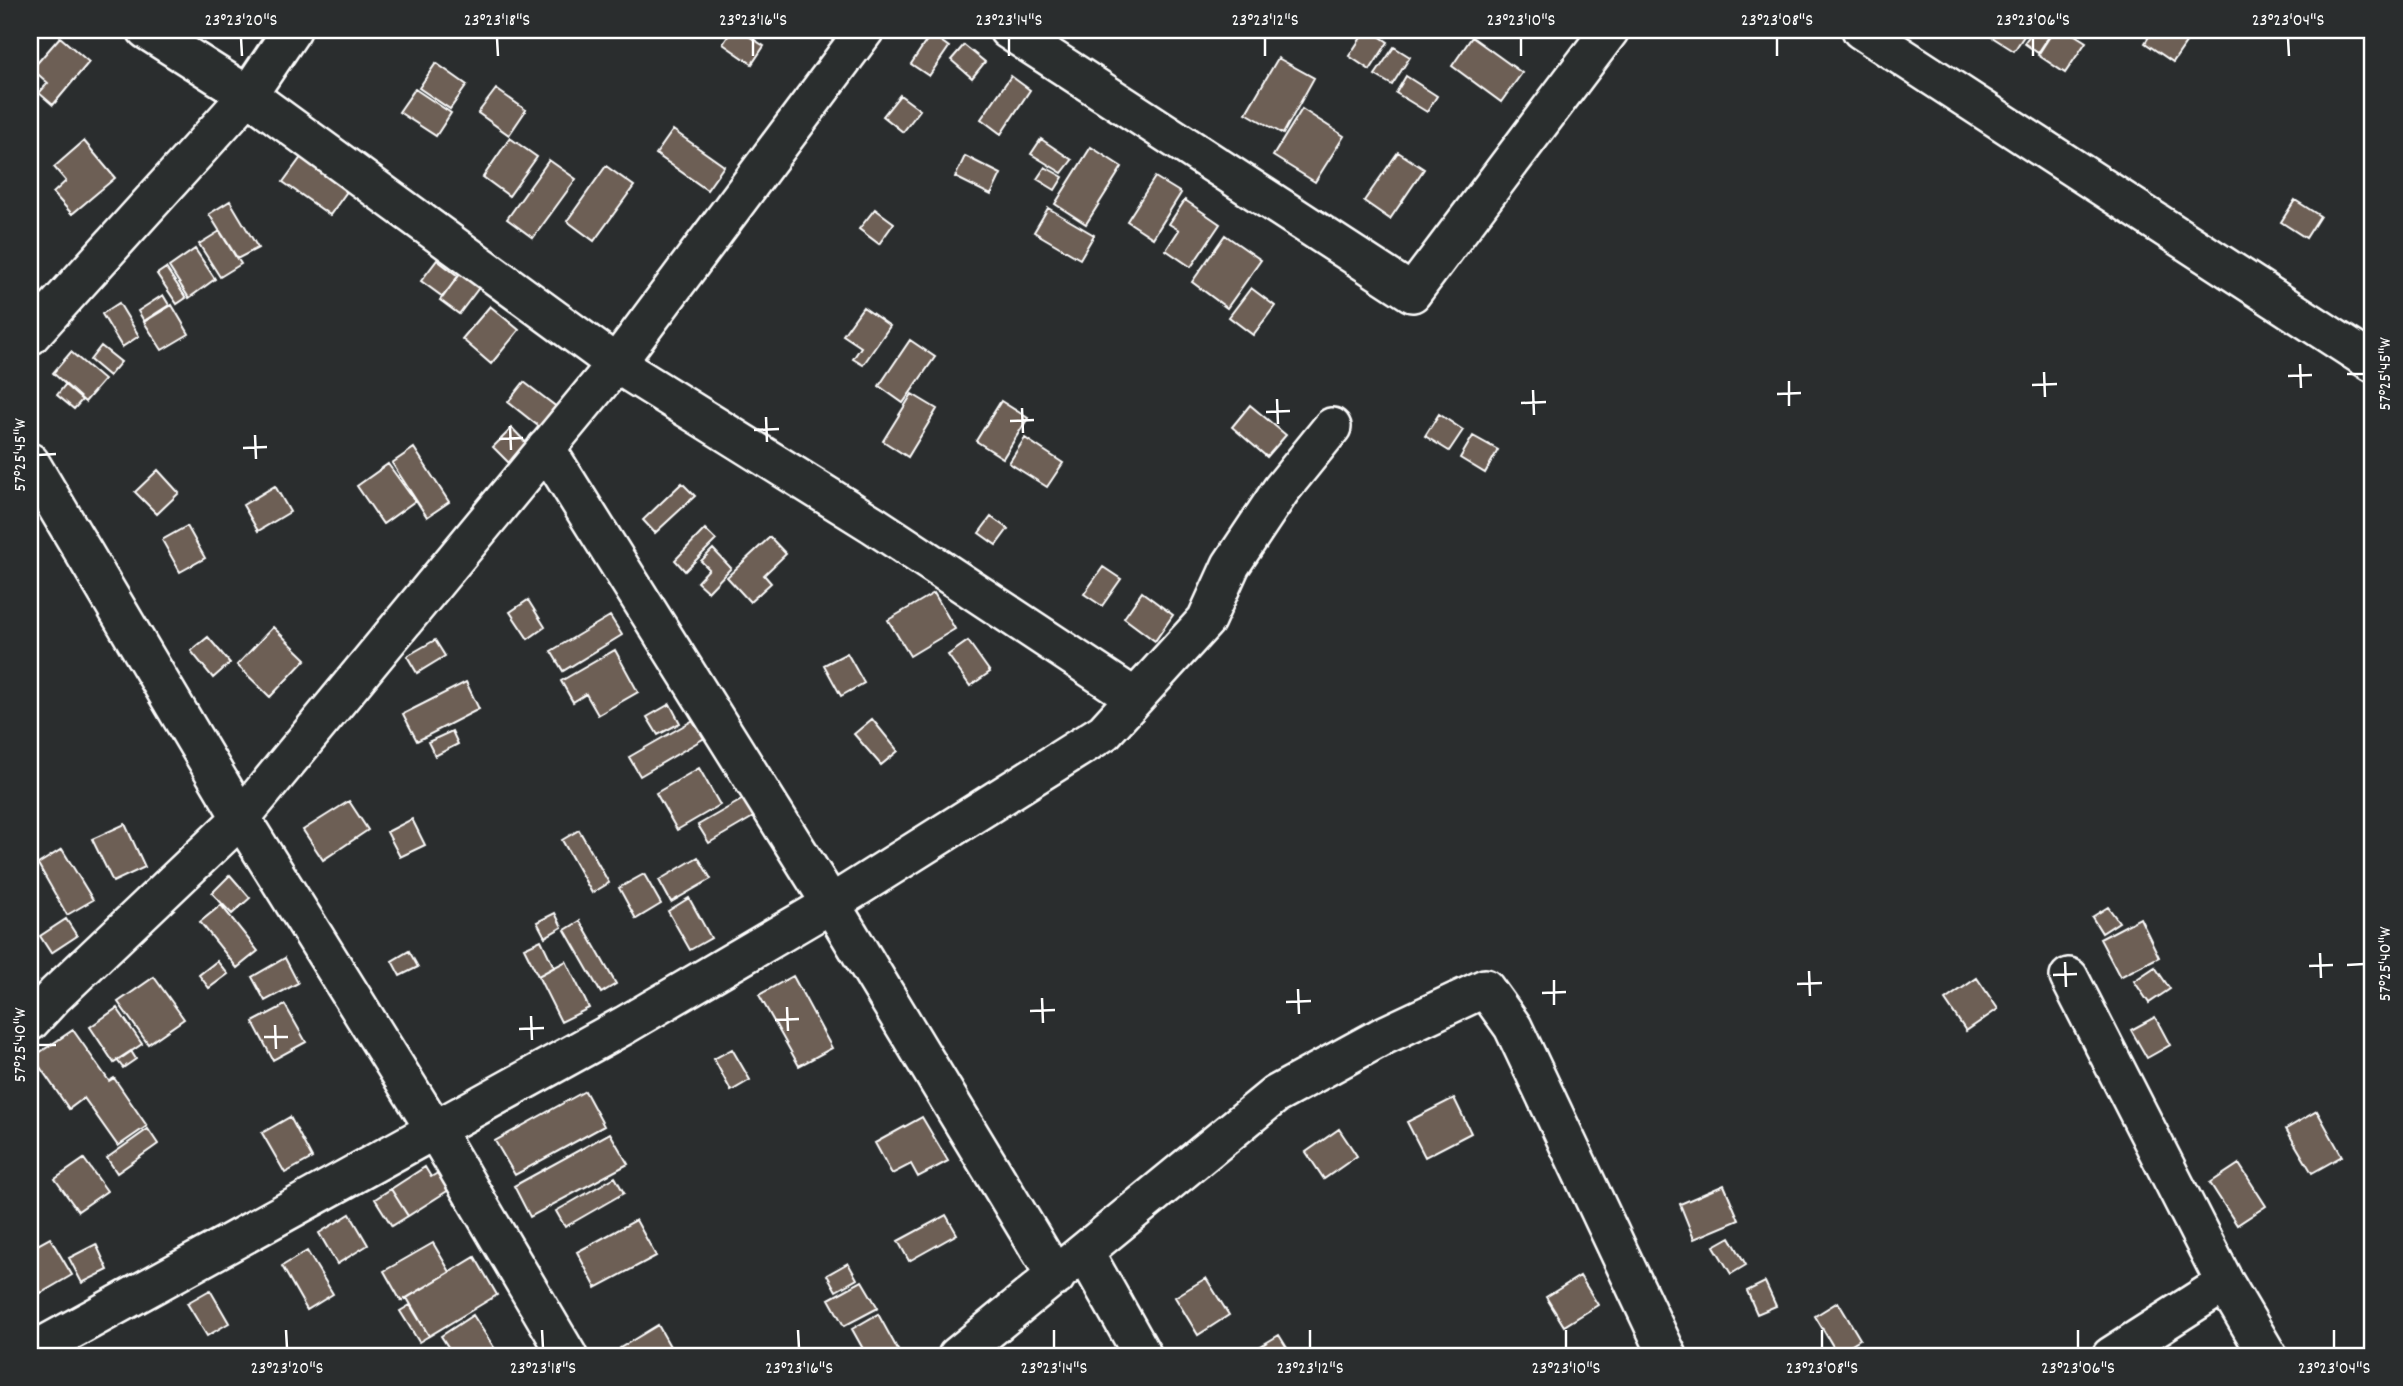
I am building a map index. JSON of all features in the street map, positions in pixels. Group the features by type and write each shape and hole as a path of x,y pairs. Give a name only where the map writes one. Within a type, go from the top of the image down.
{"street":[{"path":"146,30 247,95 616,364 874,525 1134,696"},
{"path":"30,336 247,95 292,30"},
{"path":"30,1023 55,995 240,818 616,364 864,30"},
{"path":"1009,30 1412,293 1610,30"},
{"path":"1861,30 2373,363"},
{"path":"30,1353 625,1025 831,904 1104,732 1206,620 1231,565 1281,490 1332,427"},
{"path":"546,448 831,904 1056,1277"},
{"path":"30,462 240,818 435,1130 568,1356"},
{"path":"2069,977 2225,1283 2267,1356"},
{"path":"957,1356 1275,1095 1383,1036 1485,988 1513,1027 1668,1356"},
{"path":"1085,1253 1143,1356"},
{"path":"2111,1356 2225,1283"}],"building":[{"path":"732,30 739,30 764,46 752,64 723,44"},
{"path":"1366,30 1388,42 1370,70 1349,56"},
{"path":"1981,30 2028,30 2014,51"},
{"path":"2034,30 2043,30 2050,35 2038,53 2024,43"},
{"path":"2054,30 2067,30 2086,42 2065,73 2038,55"},
{"path":"2153,30 2195,30 2173,62 2145,43"},
{"path":"931,34 949,47 929,76 911,64"},
{"path":"60,37 89,62 53,105 39,93 48,83 32,69"},
{"path":"1472,37 1522,73 1501,102 1452,66"},
{"path":"964,45 985,62 972,78 951,60"},
{"path":"1394,47 1410,57 1392,85 1375,75"},
{"path":"1278,58 1314,78 1283,134 1246,113"},
{"path":"436,63 467,85 450,109 419,88"},
{"path":"1011,76 1030,90 1001,134 981,119"},
{"path":"1406,76 1437,96 1427,112 1396,93"},
{"path":"415,89 451,113 436,136 399,112"},
{"path":"496,89 526,110 509,135 478,113"},
{"path":"900,95 920,110 903,132 883,116"},
{"path":"1302,109 1344,136 1315,182 1273,156"},
{"path":"673,130 724,166 707,190 656,154"},
{"path":"510,138 537,157 509,196 483,177"},
{"path":"1041,139 1072,160 1062,173 1031,154"},
{"path":"84,141 115,178 72,214 53,193 66,181 54,167"},
{"path":"1091,147 1122,167 1086,224 1055,204"},
{"path":"1398,152 1424,169 1390,219 1364,201"},
{"path":"302,156 348,190 330,215 283,182"},
{"path":"965,156 1001,174 991,195 955,177"},
{"path":"549,160 576,179 533,238 507,219"},
{"path":"606,166 634,186 594,241 567,221"},
{"path":"1045,167 1063,177 1055,190 1037,179"},
{"path":"1155,177 1181,193 1153,238 1127,221"},
{"path":"1185,200 1220,224 1191,267 1166,250 1179,230 1169,224"},
{"path":"2295,200 2320,216 2306,238 2281,222"},
{"path":"230,201 258,248 237,259 209,214"},
{"path":"1048,208 1094,235 1080,259 1034,232"},
{"path":"875,209 894,223 879,244 859,229"},
{"path":"220,231 241,264 220,277 199,244"},
{"path":"1225,235 1261,260 1227,308 1192,282"},
{"path":"195,249 215,279 189,298 169,267"},
{"path":"437,260 458,276 443,297 421,281"},
{"path":"469,263 487,277 459,314 440,300"},
{"path":"166,268 186,298 177,304 157,274"},
{"path":"1251,288 1275,306 1253,335 1229,317"},
{"path":"163,295 169,305 144,321 138,311"},
{"path":"119,303 139,336 122,347 102,314"},
{"path":"172,305 189,334 162,350 144,322"},
{"path":"490,306 519,330 491,364 462,339"},
{"path":"863,307 890,326 863,365 853,359 861,347 843,335"},
{"path":"910,340 935,357 903,403 879,386"},
{"path":"101,346 121,362 109,376 90,360"},
{"path":"71,352 104,380 85,402 53,373"},
{"path":"524,382 558,408 542,429 508,402"},
{"path":"65,385 82,400 74,409 57,395"},
{"path":"912,394 937,409 908,457 883,441"},
{"path":"1001,401 1028,418 1003,458 976,441"},
{"path":"1250,405 1286,435 1267,457 1232,427"},
{"path":"1439,414 1463,430 1449,451 1425,436"},
{"path":"512,428 532,449 513,467 493,447"},
{"path":"1473,436 1498,450 1485,473 1460,458"},
{"path":"1025,438 1063,463 1047,487 1009,463"},
{"path":"414,448 449,502 427,517 392,463"},
{"path":"388,464 415,501 383,524 357,486"},
{"path":"158,470 179,493 157,514 135,492"},
{"path":"682,483 695,496 655,533 643,520"},
{"path":"275,486 290,512 258,531 243,505"},
{"path":"991,517 1008,529 996,545 979,533"},
{"path":"187,526 205,558 180,572 162,540"},
{"path":"705,529 716,540 685,571 675,560"},
{"path":"770,537 786,554 764,575 771,583 750,602 727,577"},
{"path":"713,549 731,568 708,592 697,582 709,569 701,561"},
{"path":"1103,567 1121,579 1102,606 1084,594"},
{"path":"1142,592 1173,615 1155,641 1124,618"},
{"path":"934,593 955,629 910,656 888,620"},
{"path":"528,600 545,627 528,639 510,612"},
{"path":"610,616 622,635 563,671 551,651"},
{"path":"273,627 306,659 270,697 237,665"},
{"path":"208,637 230,663 213,678 191,651"},
{"path":"435,640 445,656 417,673 407,656"},
{"path":"968,641 990,672 970,686 948,655"},
{"path":"615,650 638,692 598,715 586,694 573,702 561,681"},
{"path":"847,653 864,683 841,696 824,665"},
{"path":"466,682 479,709 417,741 403,714"},
{"path":"670,704 680,723 658,735 647,717"},
{"path":"697,718 708,736 640,776 629,757"},
{"path":"872,719 898,751 881,765 854,734"},
{"path":"452,731 458,744 435,756 428,742"},
{"path":"699,768 720,805 677,830 656,793"},
{"path":"745,798 755,816 709,843 698,825"},
{"path":"349,801 368,830 323,860 303,830"},
{"path":"412,819 425,845 400,857 387,832"},
{"path":"125,824 145,867 113,882 92,839"},
{"path":"579,830 609,883 592,893 562,840"},
{"path":"62,849 93,900 67,915 38,864"},
{"path":"698,857 711,879 671,902 659,880"},
{"path":"644,874 661,904 636,919 619,888"},
{"path":"230,875 250,898 232,914 212,893"},
{"path":"689,898 711,938 690,950 668,911"},
{"path":"221,905 258,951 237,968 200,922"},
{"path":"2108,907 2119,922 2102,933 2092,917"},
{"path":"555,913 562,927 545,937 537,922"},
{"path":"2140,918 2159,957 2120,977 2100,939"},
{"path":"66,919 77,936 51,953 40,936"},
{"path":"580,921 616,984 601,993 565,930"},
{"path":"541,940 554,967 538,976 524,948"},
{"path":"409,951 418,967 400,976 392,961"},
{"path":"285,958 298,983 265,1001 252,977"},
{"path":"217,961 228,974 209,988 199,975"},
{"path":"566,961 589,1008 561,1022 538,976"},
{"path":"2155,967 2170,989 2149,1003 2134,981"},
{"path":"793,976 832,1048 799,1066 759,995"},
{"path":"154,977 184,1019 148,1044 118,1002"},
{"path":"1977,978 1998,1009 1966,1031 1945,1000"},
{"path":"285,1005 306,1042 273,1060 253,1022"},
{"path":"117,1008 142,1044 114,1063 90,1027"},
{"path":"2155,1017 2170,1045 2147,1058 2131,1030"},
{"path":"73,1030 109,1081 114,1078 147,1126 118,1146 84,1098 69,1109 33,1057"},
{"path":"732,1049 750,1080 731,1091 714,1059"},
{"path":"131,1051 136,1059 123,1068 117,1060"},
{"path":"585,1091 604,1126 515,1175 495,1141"},
{"path":"1454,1098 1471,1133 1425,1157 1407,1122"},
{"path":"2317,1111 2342,1156 2312,1173 2286,1129"},
{"path":"290,1117 312,1158 285,1173 262,1133"},
{"path":"922,1117 948,1161 918,1177 911,1164 892,1174 875,1143"},
{"path":"148,1129 158,1144 117,1173 107,1158"},
{"path":"1339,1129 1357,1156 1324,1179 1306,1152"},
{"path":"610,1133 628,1164 530,1217 514,1186"},
{"path":"84,1159 107,1191 78,1211 55,1179"},
{"path":"2239,1164 2266,1206 2237,1225 2210,1183"},
{"path":"425,1167 431,1177 441,1171 452,1188 408,1216 391,1189"},
{"path":"615,1177 624,1193 565,1227 556,1211"},
{"path":"1724,1185 1739,1220 1694,1239 1680,1204"},
{"path":"391,1189 408,1216 392,1226 375,1199"},
{"path":"350,1214 368,1245 337,1264 319,1233"},
{"path":"946,1215 957,1234 909,1261 898,1241"},
{"path":"636,1220 656,1256 596,1288 577,1252"},
{"path":"1730,1237 1746,1265 1731,1274 1714,1246"},
{"path":"50,1238 72,1275 41,1293 30,1272 30,1249"},
{"path":"433,1243 450,1272 401,1301 384,1271"},
{"path":"96,1244 108,1270 82,1283 69,1258"},
{"path":"307,1251 333,1294 307,1310 282,1266"},
{"path":"475,1257 497,1295 429,1336 407,1298"},
{"path":"848,1263 857,1279 836,1291 827,1275"},
{"path":"1580,1276 1598,1305 1564,1326 1546,1297"},
{"path":"1206,1278 1229,1315 1198,1335 1175,1297"},
{"path":"862,1281 878,1308 844,1326 829,1299"},
{"path":"1765,1282 1776,1306 1757,1314 1747,1291"},
{"path":"210,1290 229,1323 207,1336 187,1303"},
{"path":"1838,1302 1860,1339 1837,1353 1815,1316"},
{"path":"410,1305 429,1336 419,1342 400,1311"},
{"path":"878,1314 899,1352 891,1356 867,1356 852,1329"},
{"path":"473,1315 495,1349 484,1356 454,1356 441,1336"},
{"path":"658,1325 671,1348 656,1356 625,1356 620,1348"},
{"path":"1279,1335 1292,1356 1244,1356"}]}
